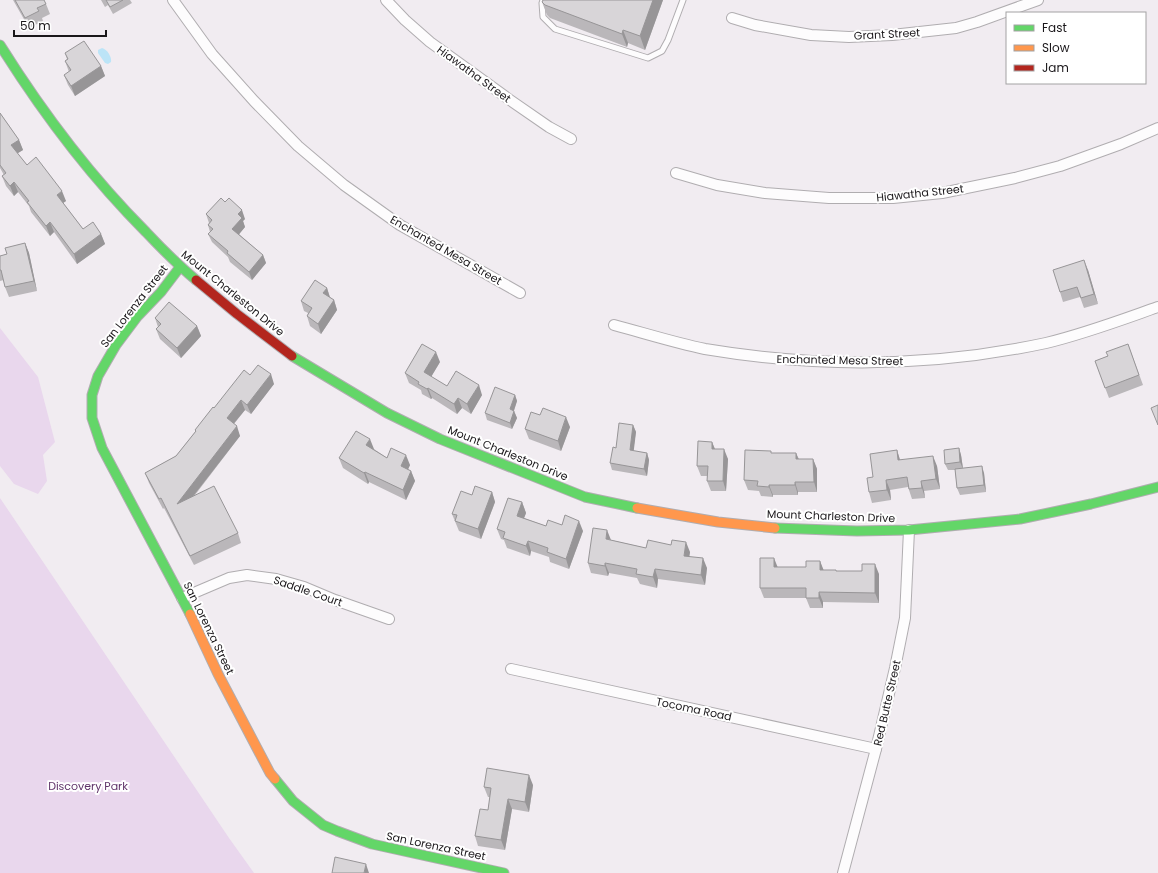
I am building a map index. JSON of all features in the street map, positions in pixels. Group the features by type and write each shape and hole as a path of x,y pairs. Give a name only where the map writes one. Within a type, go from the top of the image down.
{"street":[{"name":"Enchanted Mesa Street","path":"172,0 212,54 254,101 298,146 338,180 400,225 520,293"},
{"name":"Hiawatha Street","path":"386,0 405,20 430,42 517,105 549,127 571,139"},
{"name":"Grant Street","path":"732,18 811,35 849,37 892,35 963,26 1038,0"},
{"name":"Mount Charleston Drive","path":"0,45 67,143 124,210 180,267 237,314 291,355 387,413 440,439 585,497 718,522 787,529 857,531 909,530 1020,519 1091,504 1158,486"},
{"name":"Hiawatha Street","path":"676,173 717,185 765,193 829,198 894,198 942,193 1015,178 1060,166 1121,144 1158,128"},
{"name":"San Lorenza Street","path":"180,267 116,345 98,376 92,395 92,418 102,448 182,598 218,674 270,773 293,801 323,824 337,831 372,844 504,873"},
{"name":"Enchanted Mesa Street","path":"614,325 704,348 784,360 876,363 912,361 985,353 1046,343 1112,324 1158,307"},
{"name":"Red Butte Street","path":"843,873 876,749 905,618 909,530"},
{"name":"Saddle Court","path":"182,598 229,578 248,575 276,578 389,619"},
{"name":"Tocoma Road","path":"511,669 876,749"}],"lane":[{"path":"543,0 543,17 555,29 648,58 662,51 668,40 683,0"}],"green space":[{"path":"0,328 38,377 55,442 43,455 47,481 38,494 14,484 0,466"},
{"name":"Discovery Park","path":"0,498 229,838 254,873 0,873"}],"water":[{"path":"102,48 106,50 110,56 111,62 108,64 105,63 98,53 98,50"}],"building":[{"path":"15,0 44,0 46,4 37,8 39,11 25,18"},
{"path":"106,0 123,0 110,7"},
{"path":"543,0 653,0 640,36 623,30 622,34 545,5 542,2"},
{"path":"84,41 101,66 71,86 64,75 71,70 65,61 68,59 65,53"},
{"path":"0,113 19,140 11,145 27,165 36,157 62,191 57,195 83,229 93,222 101,234 74,254 50,222 46,226 27,202 29,201 14,182 10,186 2,176 6,173 0,165"},
{"path":"221,198 225,202 229,198 242,210 238,214 242,218 232,229 263,255 249,272 208,234 213,229 208,225 212,220 206,214"},
{"path":"25,243 34,281 5,287 0,270 0,256 7,254 5,248"},
{"path":"1084,260 1094,294 1081,298 1077,287 1060,292 1053,270"},
{"path":"315,280 327,288 323,293 334,300 318,324 307,316 312,308 301,301"},
{"path":"169,302 197,326 177,348 156,329 161,324 155,318"},
{"path":"422,344 436,352 424,372 447,386 456,371 479,385 467,404 458,398 454,404 428,388 427,389 418,384 419,382 405,373"},
{"path":"1128,344 1139,375 1105,388 1095,361 1108,356 1106,352"},
{"path":"258,365 271,374 247,405 241,400 227,418 237,426 177,504 214,486 238,533 190,556 161,498 159,499 145,473 176,456 213,407 214,408 244,370 250,375"},
{"path":"495,387 515,395 510,409 514,411 510,423 485,413"},
{"path":"1158,405 1158,425 1151,408"},
{"path":"543,408 566,417 558,441 525,429 531,412 540,415"},
{"path":"619,423 633,425 630,450 647,453 644,469 610,463 613,447 616,448"},
{"path":"356,431 370,439 366,445 387,458 391,448 406,455 401,466 411,471 403,490 365,472 364,473 339,458"},
{"path":"698,441 712,442 712,449 724,449 723,481 707,481 708,466 697,466"},
{"path":"959,448 960,462 945,464 944,450"},
{"path":"745,450 771,451 771,453 796,453 796,459 813,459 814,482 795,482 795,485 769,485 769,487 757,486 758,481 744,480"},
{"path":"897,450 898,460 933,456 936,479 921,481 922,488 909,489 907,477 886,480 887,490 869,492 867,478 873,477 870,454"},
{"path":"982,466 984,485 957,488 955,469"},
{"path":"475,486 492,492 478,529 455,521 457,515 452,514 461,491 472,495"},
{"path":"508,498 522,502 517,516 546,526 548,520 562,525 565,515 579,521 566,559 547,552 548,548 528,541 526,546 503,538 505,532 497,529"},
{"path":"593,528 607,530 606,539 646,548 648,540 671,545 672,540 686,542 684,556 703,558 701,575 655,569 653,577 636,574 637,569 605,563 605,566 588,563"},
{"path":"760,558 774,558 774,567 806,567 806,561 820,561 820,570 836,571 862,571 862,564 875,564 875,593 819,592 819,598 806,598 806,588 760,588"},
{"path":"487,768 529,775 525,802 508,799 501,840 475,836 480,809 488,810 491,788 484,787"},
{"path":"335,857 366,864 364,873 332,873"}],"traffic: fast":[{"path":"0,45 50,119 105,189 170,257 196,280"},
{"path":"180,267 161,292 137,317 116,345 98,376 92,395 92,418 102,448 190,614"},
{"path":"292,356 387,413 440,439 585,497 637,508"},
{"path":"775,528 857,531 909,530 1020,519 1091,504 1158,487"},
{"path":"275,779 293,801 323,825 337,831 372,844 504,873"}],"traffic: slow":[{"path":"637,508 718,522 775,528"},
{"path":"190,614 218,674 270,773 275,779"}],"traffic: jam":[{"path":"196,280 237,314 292,356"}]}
